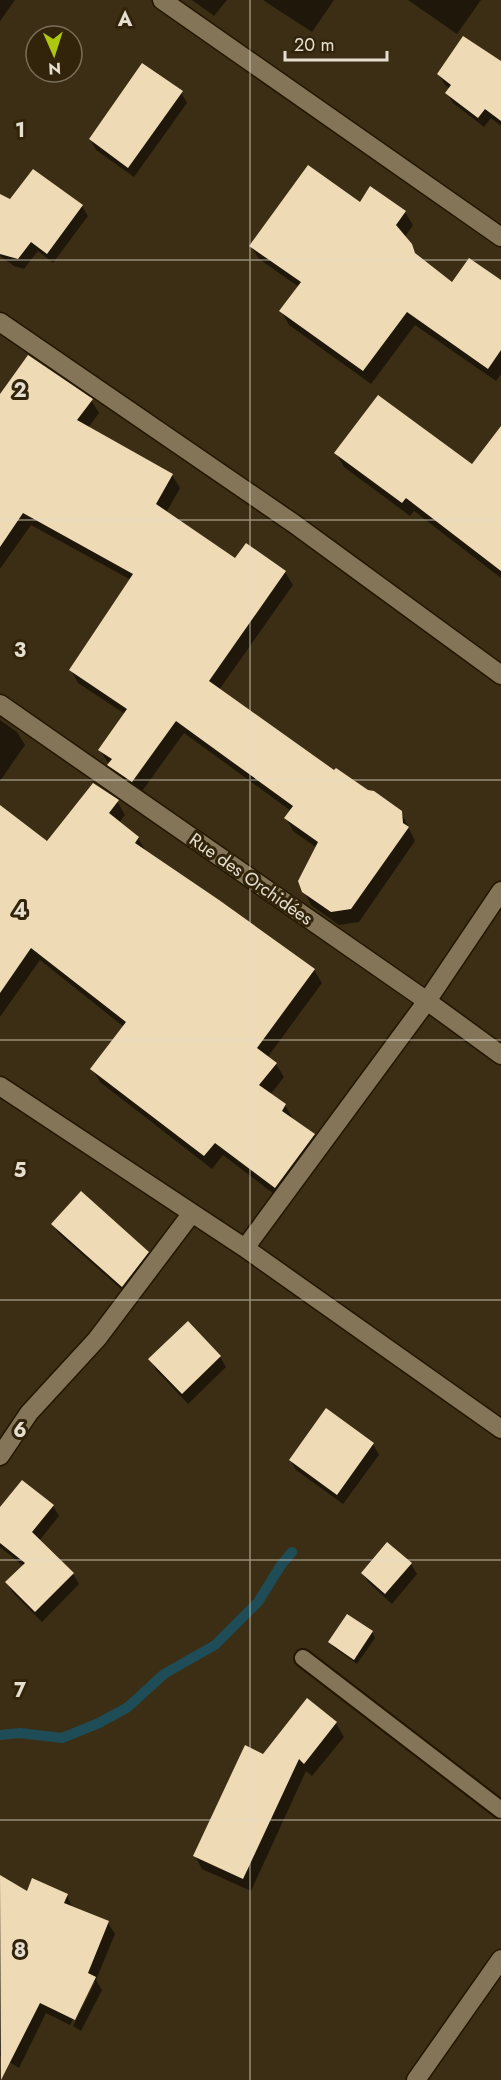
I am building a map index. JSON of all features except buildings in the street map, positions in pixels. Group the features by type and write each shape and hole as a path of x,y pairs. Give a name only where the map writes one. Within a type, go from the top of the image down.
{"street":[{"path":"162,0 501,237"},
{"path":"0,322 293,523 501,675"},
{"name":"Rue des Orchidées","path":"0,704 501,1055"},
{"path":"245,1248 427,1001 501,891"},
{"path":"0,1086 245,1248 501,1429"},
{"path":"0,1456 29,1413 97,1339 192,1213"},
{"path":"416,2080 501,1959"}],"lane":[{"path":"303,1658 501,1810"}],"waterway":[{"path":"0,1735 20,1733 62,1738 99,1723 128,1707 164,1674 215,1645 258,1602 292,1552"}]}
